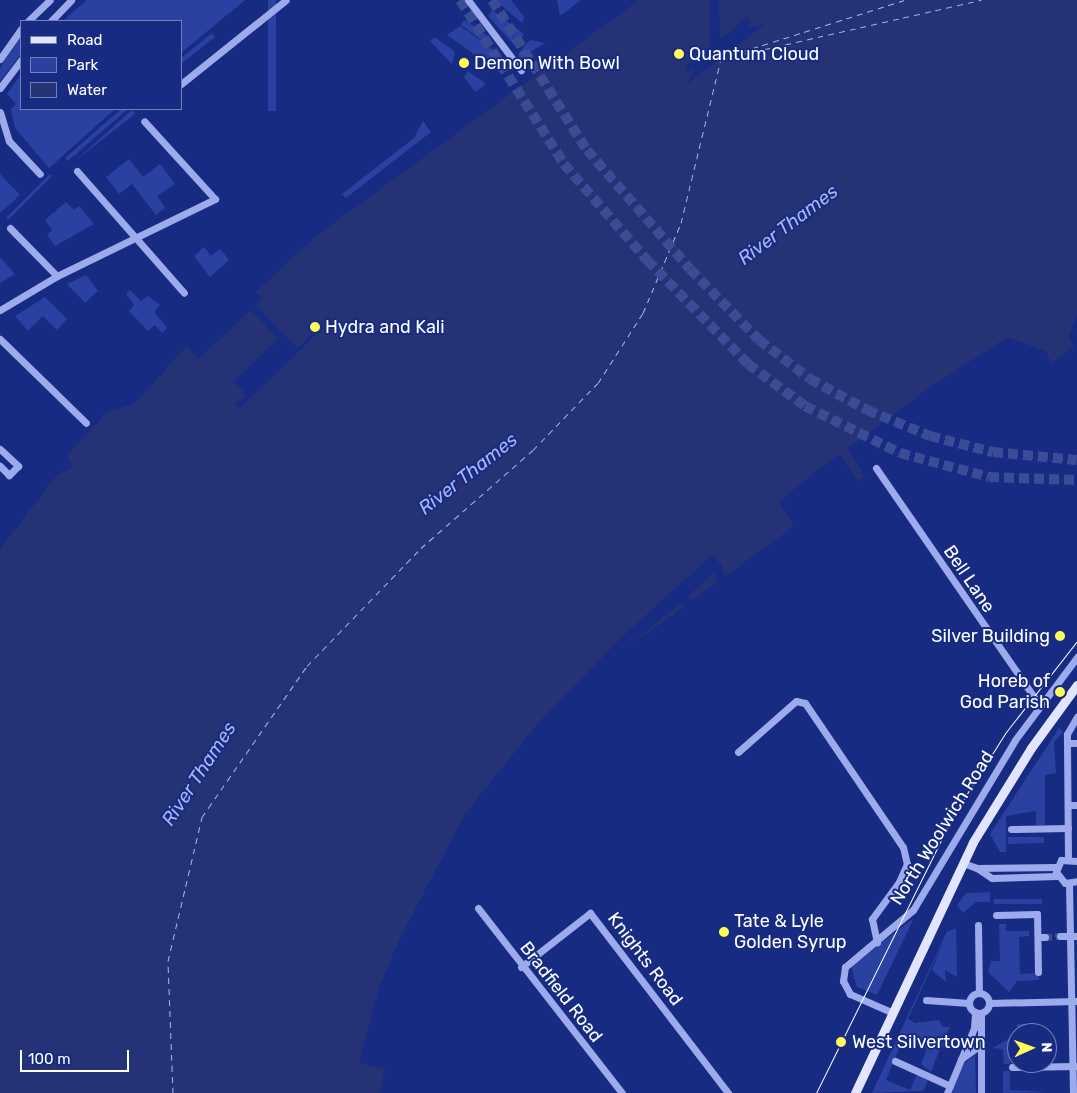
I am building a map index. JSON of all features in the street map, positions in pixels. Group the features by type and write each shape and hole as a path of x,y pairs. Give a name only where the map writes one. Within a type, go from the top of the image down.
{"main road":[{"path":"855,1093 891,1012 963,862 995,803 1077,685"}],"street":[{"path":"29,20 50,0"},
{"path":"52,20 71,0"},
{"path":"182,83 286,0"},
{"path":"468,0 521,70"},
{"path":"0,59 20,30"},
{"path":"0,88 20,61"},
{"path":"0,112 9,141 40,174"},
{"path":"0,310 57,276 139,240 215,199 144,121"},
{"path":"77,171 184,293"},
{"path":"10,228 57,276"},
{"path":"0,339 86,423"},
{"path":"0,449 18,466 9,475 0,466"},
{"name":"Bell Lane","path":"876,468 1040,706"},
{"name":"North Woolwich Road","path":"891,1012 853,997 843,981 848,961 877,942 916,906 1040,706 1077,657"},
{"path":"738,752 796,701 805,703 903,847 907,864 899,882 872,919 877,942"},
{"path":"1068,858 1066,743 1077,717"},
{"path":"1066,743 1077,743"},
{"path":"1068,805 1077,804"},
{"path":"1011,829 1068,828"},
{"path":"977,868 1056,867 1068,858"},
{"path":"1068,858 1077,861"},
{"path":"963,862 977,868 992,878 1057,876 1069,884"},
{"path":"1056,867 1057,876"},
{"path":"1069,884 1077,881"},
{"path":"1069,884 1074,936 1075,1066 1073,1093"},
{"name":"Bradfield Road","path":"478,908 521,967 622,1093"},
{"name":"Knights Road","path":"521,967 590,913 728,1093"},
{"path":"996,915 1037,914 1042,937 1038,972"},
{"path":"978,925 979,993 989,1003"},
{"path":"1060,936 1074,936"},
{"path":"926,1000 969,1002 979,993"},
{"path":"895,1061 949,1089 974,1028 978,1012 989,1003 1074,1001"},
{"path":"969,1002 978,1012 981,1093"},
{"path":"961,1060 980,1045"},
{"path":"1057,1066 1075,1066"}],"green space":[{"path":"87,0 245,0 182,52 182,20 64,20"},
{"path":"268,0 276,0 276,111 268,111"},
{"path":"495,0 511,0 524,17 522,23"},
{"path":"557,0 581,0 560,16"},
{"path":"492,10 524,34 517,48 488,16"},
{"path":"464,20 487,35 483,41 461,25"},
{"path":"460,26 501,55 497,61 506,68 502,74 447,35"},
{"path":"212,33 215,37 182,63 182,57"},
{"path":"435,37 455,52 452,64 430,41"},
{"path":"20,38 20,55 0,81 0,68"},
{"path":"530,40 545,43 520,58 518,54"},
{"path":"468,71 486,84 475,92 464,77"},
{"path":"20,75 20,110 114,110 49,168 15,128 11,109 16,104 7,94"},
{"path":"120,110 127,110 68,161 65,158"},
{"path":"132,110 135,114 76,160"},
{"path":"423,121 431,132 346,198 342,194 414,138"},
{"path":"129,159 143,177 160,164 175,184 157,196 165,208 156,215 132,184 119,194 106,177"},
{"path":"0,174 20,195 0,213"},
{"path":"50,174 52,176 8,220 6,218"},
{"path":"66,202 74,210 79,206 94,224 55,246 47,235 52,230 45,220"},
{"path":"204,247 211,256 220,249 229,260 210,277 194,256"},
{"path":"0,257 15,274 0,283"},
{"path":"86,275 98,291 85,303 67,284"},
{"path":"130,290 141,301 148,296 160,305 154,312 167,328 162,333 155,325 148,331 129,311 134,305 126,294"},
{"path":"45,297 67,319 57,330 43,316 28,331 15,316"},
{"path":"1059,728 1063,732 1054,742 1056,773 1045,775 1045,825 1036,825 1036,811 1006,816 1006,852 1000,852 990,834"},
{"path":"1008,837 1044,837 1044,843 1008,844"},
{"path":"990,892 990,902 976,902 963,913 957,905 966,893"},
{"path":"994,899 1042,899 1042,904 994,904"},
{"path":"955,914 947,932 956,928 957,977 945,970 946,982 932,970 943,942 908,1019 915,1023 939,1020 943,1027 950,1027 943,1042 952,1047 951,1050 941,1046 931,1072 921,1064 927,1049 903,1039 886,1080 910,1090 917,1074 928,1081 923,1091 872,1093"},
{"path":"914,918 877,995 857,987 851,966"},
{"path":"999,924 1006,924 1006,931 1029,931 1029,936 1019,937 1020,974 1039,973 1039,980 1017,981 1009,992 988,972 991,961 1000,961"},
{"path":"1007,1040 1007,1064 1004,1064 1003,1049 993,1048"},
{"path":"975,1055 976,1093 952,1093 963,1064"},
{"path":"1003,1071 1010,1073 1010,1090 1047,1092 1003,1093"}],"water":[{"name":"River Thames","path":"639,0 1077,0 1077,316 1069,337 1074,347 1052,363 1045,351 1007,337 922,393 848,448 865,477 858,481 840,455 836,456 778,502 794,526 649,632 633,642 625,634 538,723 465,814 399,940 379,988 359,1063 385,1069 380,1093 0,1093 0,549 57,475 73,467 67,455 106,413 135,403 187,346 199,359 262,299 256,292 316,236"}],"pier":[{"path":"709,0 719,0 720,39 748,17 751,22 747,28 765,24 687,84 695,68 688,71 685,66 710,47"},
{"path":"256,305 297,348 312,334 306,327 315,319 323,328 239,409 235,404 247,396 234,381 278,339 251,310"},
{"path":"712,555 722,566 725,579 719,583 714,573 688,596 693,601 685,607 681,603 633,642 625,634"}],"ferry route":[{"path":"731,55 904,0"},
{"path":"721,59 981,0"},
{"path":"173,1093 168,961 202,817 307,666 421,548 533,450 598,383 643,313 681,223 721,59"}],"tunnel":[{"path":"460,0 564,164 647,260 748,364 805,406 900,453 989,477 1077,480"},
{"path":"492,0 587,150 690,269 759,340 810,379 867,410 930,436 993,452 1077,460"},
{"path":"1045,937 1060,936"}],"tram line":[{"path":"816,1093 954,814 1006,732 1077,641"}],"place":[{"name":"Quantum Cloud","path":"679,54"},
{"name":"Demon With Bowl","path":"464,63"},
{"name":"Hydra and Kali","path":"315,327"},
{"name":"Silver Building","path":"1060,636"},
{"name":"Horeb of God Parish","path":"1060,692"},
{"name":"Tate & Lyle Golden Syrup","path":"724,932"},
{"name":"West Silvertown","path":"841,1042"}]}
